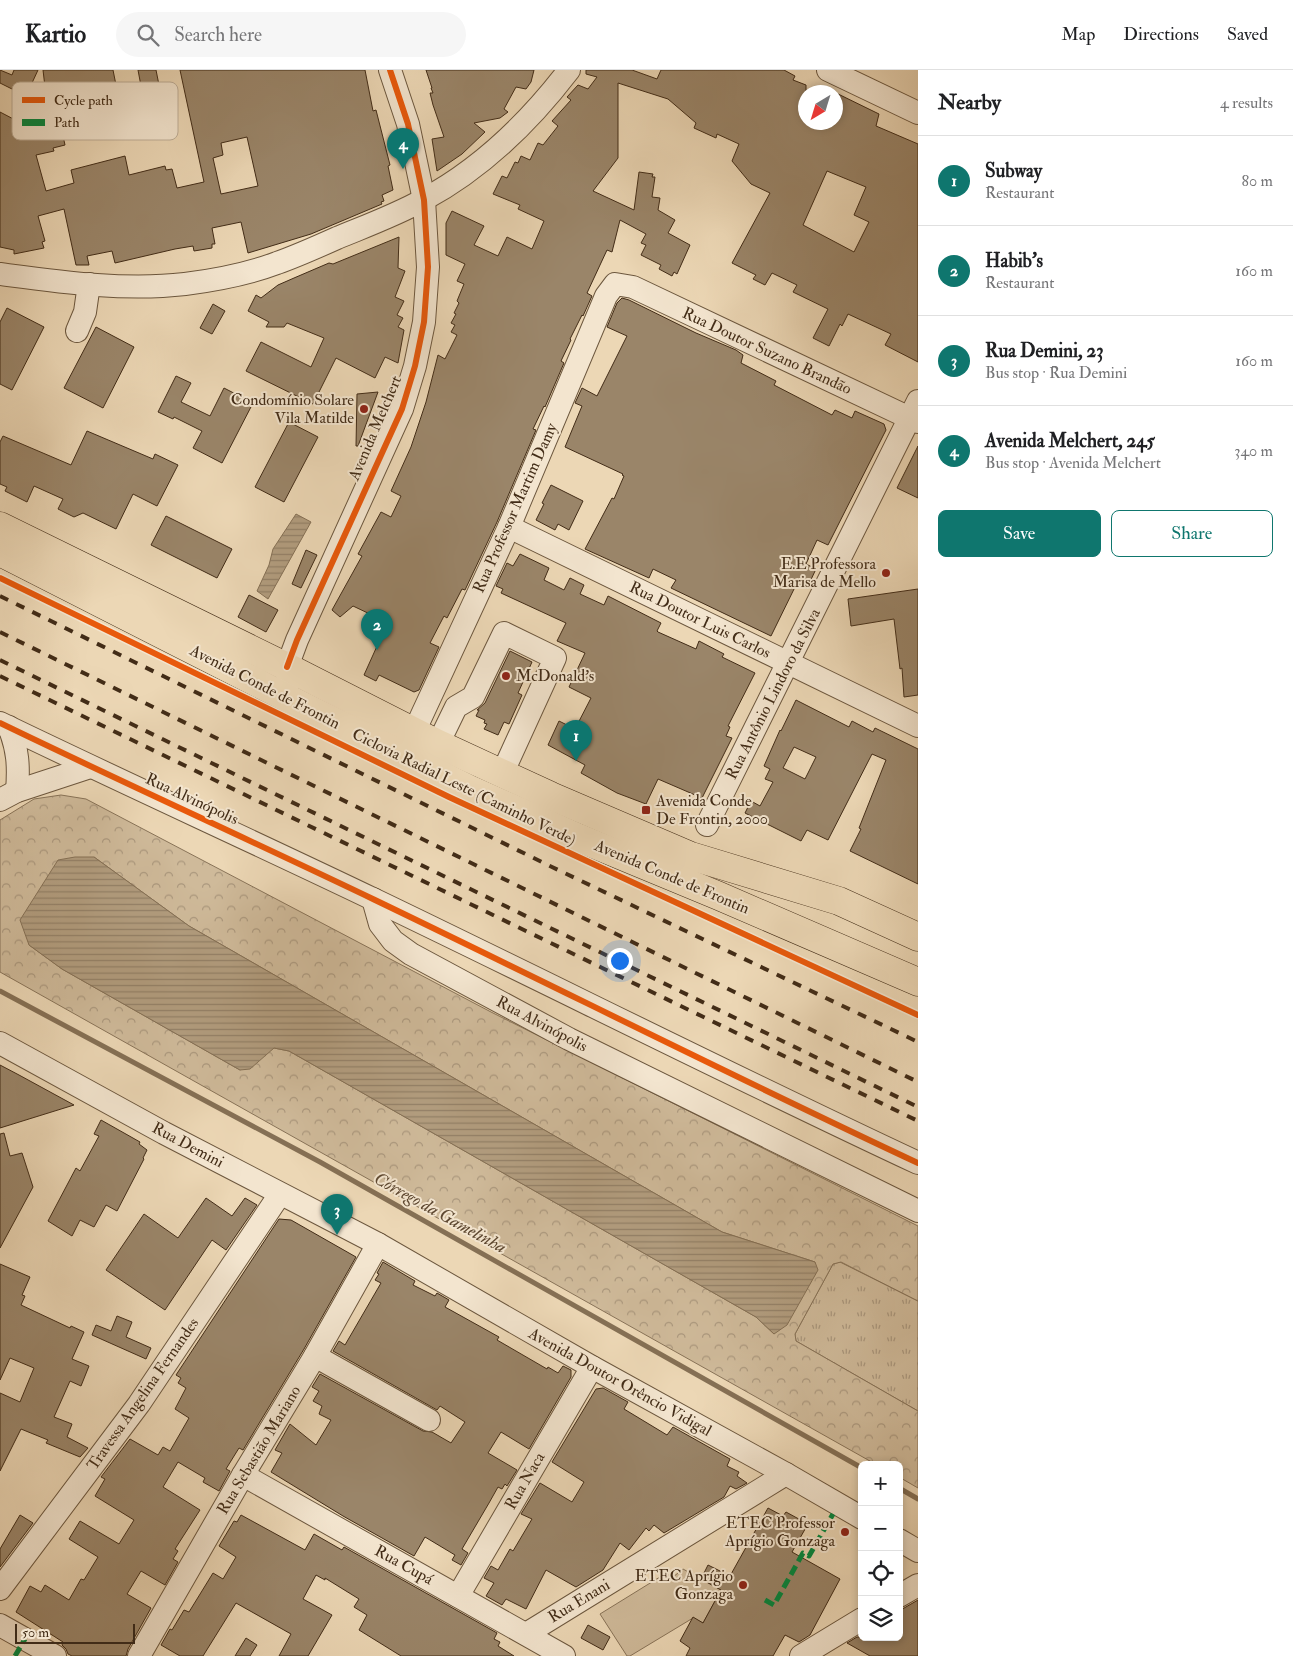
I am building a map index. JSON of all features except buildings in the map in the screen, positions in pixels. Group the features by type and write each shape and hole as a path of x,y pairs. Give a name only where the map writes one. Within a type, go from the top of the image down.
{"highway":[{"name":"Avenida Conde de Frontin","path":"0,526 502,774 691,856 839,901 918,938"},
{"name":"Avenida Conde de Frontin","path":"0,552 469,789 579,838 918,982"},
{"path":"719,896 794,915 829,928 918,969"}],"street":[{"name":"Avenida Melchert","path":"289,699 287,667 297,640 402,409 415,366 424,322 427,276 424,200 408,124 390,70"},
{"path":"0,274 58,282 122,286 184,284 243,274 278,263 424,200 470,170 512,135 548,98 570,70"},
{"path":"828,70 918,113"},
{"path":"77,331 86,312 89,284"},
{"name":"Rua Doutor Suzano Brandão","path":"615,284 633,287 915,414"},
{"name":"Rua Professor Martim Damy","path":"414,732 509,526 606,296 615,284"},
{"name":"Rua Antônio Lindoro da Silva","path":"707,825 915,414"},
{"name":"Rua Doutor Luis Carlos","path":"509,526 918,726"},
{"path":"438,744 456,707 473,697 504,634 508,635 555,658 502,774"},
{"path":"5,725 17,752 19,767 8,795"},
{"name":"Rua Alvinópolis","path":"5,725 90,767 373,899 380,924 393,941 411,954 577,1043 918,1211"},
{"path":"8,795 90,767"},
{"path":"373,899 918,1163"},
{"name":"Rua Demini","path":"0,1043 280,1194 378,1244"},
{"name":"Travessa Angelina Fernandes","path":"0,1589 139,1404 280,1194"},
{"name":"Rua Sebastião Mariano","path":"139,1656 243,1475 315,1356 378,1244"},
{"name":"Avenida Doutor Orêncio Vidigal","path":"378,1244 592,1367 858,1516"},
{"path":"315,1356 429,1420"},
{"name":"Rua Naca","path":"458,1596 592,1367"},
{"name":"Rua Enani","path":"526,1634 786,1474"},
{"name":"Rua Cupá","path":"243,1475 526,1634 556,1654"},
{"path":"903,1542 918,1551"},
{"path":"903,1594 918,1585"},
{"path":"801,1656 858,1621"},
{"path":"0,1625 20,1648 55,1656"}],"green space":[{"path":"61,795 86,799 491,1012 918,1226 918,1301 841,1262 833,1264 795,1334 796,1341 918,1411 918,1488 903,1479 903,1461 870,1461 0,972 0,820 34,799","holes":["94,857 189,926 722,1232 815,1262 774,1334 756,1317 289,1051 274,1048 240,1070 62,969 29,945"]},
{"path":"840,1262 918,1301 918,1411 796,1341 795,1334 833,1264"},
{"path":"683,1569 721,1590 703,1623 693,1618 627,1656 600,1614 668,1572 673,1577"}],"shaded area":[{"path":"296,514 311,522 268,599 257,591 269,565 273,549"},
{"path":"75,857 94,857 189,926 722,1232 815,1262 818,1270 787,1325 774,1334 756,1317 289,1051 274,1048 250,1069 240,1070 62,969 29,945 20,920 58,860"}],"waterway":[{"name":"Córrego da Gamelinha","path":"0,991 320,1162 858,1466"},
{"name":"Córrego da Gamelinha","path":"903,1490 918,1499"}],"railway":[{"path":"0,596 552,867 918,1042"},
{"path":"0,632 918,1082"},
{"path":"0,660 918,1107"},
{"path":"0,676 918,1121"}],"marked path":[{"path":"765,1600 774,1605 803,1553 809,1556 833,1514"},
{"path":"15,1656 25,1639"}],"cycle path":[{"path":"287,667 297,640 402,409 415,366 424,322 428,267 424,200 408,124 390,70"},
{"name":"Ciclovia Radial Leste (Caminho Verde)","path":"0,578 449,797 918,1015"},
{"path":"0,723 375,900 918,1163"}],"place":[{"name":"Avenida Melchert, 245","path":"403,169"},
{"name":"Condomínio Solare Vila Matilde","path":"364,409"},
{"name":"E.E Professora Marisa de Mello","path":"886,573"},
{"name":"Habib's","path":"377,650"},
{"name":"McDonald's","path":"506,676"},
{"name":"Subway","path":"576,761"},
{"name":"Avenida Conde De Frontin, 2000","path":"646,810"},
{"name":"Rua Demini, 23","path":"337,1235"},
{"name":"ETEC Professor Aprígio Gonzaga","path":"845,1532"},
{"name":"ETEC Aprígio Gonzaga","path":"743,1585"}]}
